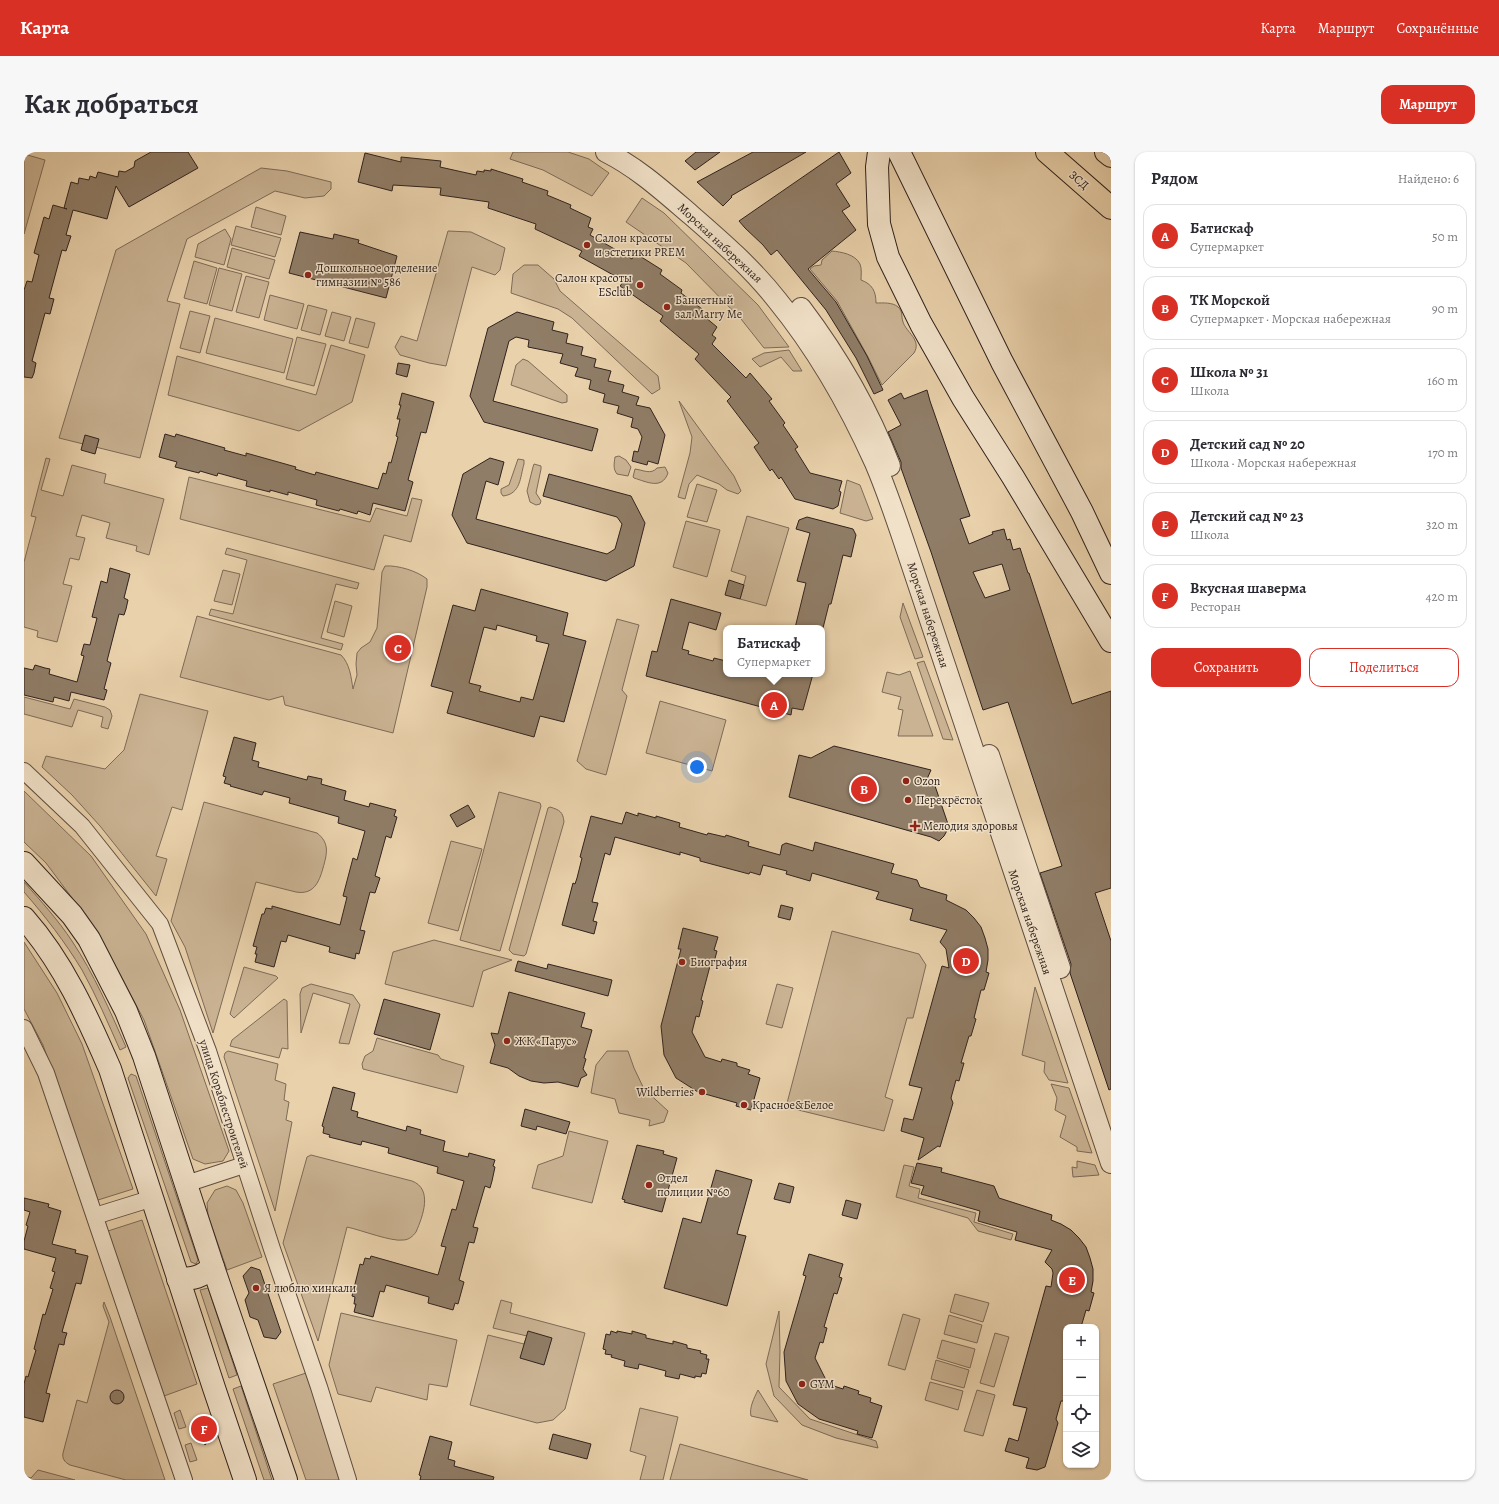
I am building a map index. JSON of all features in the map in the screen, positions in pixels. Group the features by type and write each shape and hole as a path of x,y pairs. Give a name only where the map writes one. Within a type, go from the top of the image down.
{"highway":[{"name":"ЗСД","path":"1047,152 1111,208"},
{"path":"1106,152 1111,156"}],"main road":[{"path":"879,152 877,167 879,224 888,257 921,324 962,398 1013,477 1111,641"},
{"path":"899,152 1005,368 1082,512 1111,573"},
{"path":"24,863 72,915 89,939 126,1011 144,1056 213,1267 286,1480"},
{"path":"24,918 51,952 67,980 90,1023 110,1069 245,1480"},
{"path":"110,1069 119,1061 131,1056 144,1056"},
{"path":"178,1279 190,1279 203,1275 213,1267"}],"street":[{"name":"Морская набережная","path":"606,152 632,168 661,189 726,247 762,282 817,354 857,426 878,470 907,550 1111,1163"},
{"name":"Морская набережная","path":"632,152 657,169 685,192 763,263 817,329 850,379 865,408 886,456 919,546 1111,1120"},
{"name":"улица Кораблестроителей","path":"24,771 82,826 160,924 208,1051 348,1480"},
{"path":"24,1028 46,1073 184,1480"},
{"path":"186,1184 244,1165"},
{"path":"95,1216 152,1198"}],"shaded area":[{"path":"513,152 568,152 589,159 609,173 592,196 543,170 510,159"},
{"path":"24,154 45,160 24,234"},
{"path":"261,168 287,171 331,182 331,189 324,196 305,198 275,191 187,239 167,301 180,304 140,458 59,438 116,250"},
{"path":"642,198 664,213 758,305 789,347 764,348 741,319 686,263 626,222"},
{"path":"256,207 286,216 281,235 251,227"},
{"path":"236,226 281,238 275,257 231,245"},
{"path":"225,229 231,239 224,265 195,257 198,244"},
{"path":"448,231 471,232 505,248 500,270 495,275 472,267 446,366 400,355 395,347 401,336 417,341"},
{"path":"232,248 275,260 269,279 227,267"},
{"path":"832,251 848,254 858,261 861,268 861,280 873,288 876,303 896,305 900,309 905,326 915,340 916,348 914,353 882,385 837,301 810,269 814,266 821,265 822,260"},
{"path":"194,261 217,268 207,304 184,298"},
{"path":"524,265 538,265 554,279 560,291 658,376 660,389 652,394 572,318 558,309 511,293 513,274"},
{"path":"219,268 242,274 232,311 209,305"},
{"path":"246,276 269,282 259,318 236,312"},
{"path":"270,295 304,304 297,329 264,320"},
{"path":"308,305 327,310 320,335 301,330"},
{"path":"190,311 210,316 200,353 180,348"},
{"path":"332,312 351,317 344,341 325,336"},
{"path":"215,318 293,339 284,373 206,353"},
{"path":"356,318 375,323 368,348 349,343"},
{"path":"297,337 326,344 314,386 286,379"},
{"path":"331,345 365,355 352,402 299,431 168,395 177,356 316,395"},
{"path":"789,350 802,371 793,371 781,357 760,367 752,359 764,353"},
{"path":"523,359 528,361 567,395 567,402 562,403 511,385 516,365"},
{"path":"679,401 734,476 741,491 738,494 697,475 689,484 685,499 678,497 690,453 692,437"},
{"path":"619,456 626,460 631,467 628,476 617,474 615,470 615,457"},
{"path":"46,458 50,459 41,490 63,496 72,465 106,474 104,483 164,499 149,555 136,551 137,546 106,538 110,523 82,515 76,536 85,538 79,560 70,558 63,584 72,586 57,642 37,637 38,631 24,627 24,562 36,517 31,516"},
{"path":"518,459 524,460 519,484 509,495 503,496 501,489 509,485"},
{"path":"534,464 541,466 536,493 541,501 540,504 536,505 530,502 527,491"},
{"path":"665,467 668,473 662,482 649,483 633,477 635,469 650,472 657,468"},
{"path":"189,477 370,522 376,508 407,516 412,498 422,500 411,542 384,535 374,570 180,519"},
{"path":"847,480 860,485 873,519 866,521 840,513"},
{"path":"697,484 717,490 707,522 687,517"},
{"path":"747,516 789,528 766,606 740,599 746,576 731,571"},
{"path":"686,521 720,530 707,577 673,567"},
{"path":"227,548 359,583 357,589 336,584 321,638 343,644 341,650 209,615 211,609 233,614 247,560 225,554"},
{"path":"385,566 396,566 407,569 418,573 427,579 427,587 393,733 285,705 283,696 269,700 180,677 197,616 341,655 351,675 353,689 357,675 357,653 361,648 370,642 377,628 382,572"},
{"path":"223,570 240,574 232,605 214,601"},
{"path":"335,601 352,606 344,637 327,632"},
{"path":"903,603 923,657 915,659 900,617"},
{"path":"617,619 639,625 622,690 627,696 606,775 586,769 577,761"},
{"path":"924,661 953,740 943,739 917,663"},
{"path":"910,671 933,736 898,736 903,710 898,709 901,697 882,692 887,672 899,675"},
{"path":"140,694 208,711 182,810 172,807 156,856 167,859 156,896 100,826 72,795 42,767 46,756 105,769 124,750"},
{"path":"24,697 70,709 74,699 105,707 110,710 112,716 108,729 101,727 103,717 78,710 72,727 24,714"},
{"path":"660,701 726,720 712,771 646,753"},
{"path":"24,791 91,856 146,934 180,1010 229,1151 223,1161 205,1164 193,1159 144,1020 99,934 46,863 24,842"},
{"path":"499,792 540,803 541,806 500,951 460,940"},
{"path":"204,802 317,833 326,845 326,858 321,873 317,883 311,890 307,892 296,892 256,882 213,1033 185,947 171,921"},
{"path":"550,807 560,812 563,816 564,822 526,954 524,956 513,954 509,950 548,808"},
{"path":"451,841 482,849 458,931 428,923"},
{"path":"24,882 67,933 80,954 101,993 126,1047 120,1050 82,970 69,949 40,910 24,892"},
{"path":"832,931 919,954 926,965 913,1018 907,1018 885,1097 893,1100 884,1131 786,1107"},
{"path":"434,940 512,960 483,971 473,1007 385,984 393,952"},
{"path":"24,942 57,993 82,1044 133,1189 98,1200 43,1045 24,1009"},
{"path":"244,967 276,976 278,978 234,1018 230,1014"},
{"path":"311,984 353,995 360,1005 349,1044 339,1043 350,1004 313,993 301,1033 300,994 302,988"},
{"path":"777,984 793,988 782,1028 766,1024"},
{"path":"1035,987 1068,1083 1049,1080 1044,1072 1045,1062 1022,1055"},
{"path":"284,999 287,1001 288,1049 282,1048 279,1058 230,1046 232,1040"},
{"path":"377,1038 438,1055 441,1059 464,1066 457,1093 363,1069 362,1064 365,1056 373,1051"},
{"path":"228,1051 278,1064 275,1080 286,1084 284,1100 289,1102 286,1120 292,1122 275,1211 224,1057 225,1053"},
{"path":"607,1051 628,1051 644,1089 668,1111 664,1122 649,1126 650,1120 619,1113 615,1099 591,1093 596,1065"},
{"path":"131,1074 136,1076 198,1260 196,1264 191,1262 128,1078"},
{"path":"1051,1084 1069,1088 1092,1153 1077,1151 1077,1147 1060,1137 1066,1116 1055,1110 1057,1098"},
{"path":"569,1131 608,1141 592,1203 532,1188 538,1165 563,1156"},
{"path":"311,1155 412,1181 422,1190 424,1196 423,1211 419,1226 411,1238 405,1240 392,1239 347,1227 318,1341 283,1243 307,1157"},
{"path":"1077,1161 1095,1165 1099,1175 1073,1177 1072,1167 1077,1168"},
{"path":"904,1165 914,1167 909,1186 920,1189 918,1198 976,1213 974,1222 1013,1234 1011,1240 978,1231 968,1218 896,1197"},
{"path":"227,1186 236,1190 243,1203 262,1257 227,1270 208,1215 207,1203 215,1190"},
{"path":"142,1220 197,1384 164,1396 108,1231"},
{"path":"208,1288 237,1375 229,1378 200,1290"},
{"path":"955,1294 989,1303 983,1322 950,1312"},
{"path":"501,1300 512,1303 510,1313 585,1333 565,1409 553,1420 537,1423 470,1405 488,1335 524,1344 527,1336 493,1328"},
{"path":"104,1302 165,1480 126,1480 70,1465 66,1463 63,1458 77,1400 87,1403 109,1322 103,1306"},
{"path":"779,1311 779,1387 810,1419 876,1441 878,1448 836,1438 802,1425 774,1396 766,1364"},
{"path":"341,1313 457,1340 447,1387 429,1384 427,1400 376,1387 371,1402 338,1394 329,1365"},
{"path":"903,1314 920,1319 905,1370 888,1365"},
{"path":"949,1315 982,1325 977,1343 944,1334"},
{"path":"995,1333 1009,1337 994,1387 980,1383"},
{"path":"942,1340 975,1349 970,1368 937,1358"},
{"path":"936,1360 969,1370 964,1388 931,1379"},
{"path":"309,1372 342,1480 306,1480 273,1384"},
{"path":"930,1382 963,1391 958,1410 925,1400"},
{"path":"241,1386 272,1480 264,1480 233,1389"},
{"path":"758,1390 778,1422 751,1416 751,1406"},
{"path":"977,1390 995,1395 983,1436 964,1431"},
{"path":"640,1408 678,1417 663,1480 640,1480 646,1456 630,1451"},
{"path":"180,1410 186,1427 179,1429 174,1413"},
{"path":"191,1443 197,1460 190,1462 185,1445"},
{"path":"680,1444 808,1480 670,1480"},
{"path":"38,1470 75,1480 24,1480 24,1476 31,1478"}],"building":[{"path":"151,152 188,152 198,168 129,207 116,186 107,219 73,210 66,235 71,236 66,251 62,250 49,298 54,299 50,314 45,313 32,361 36,363 34,373 32,378 24,377 24,290 27,281 32,282 39,255 34,253 44,217 49,219 53,205 67,209 64,208 71,182 78,184 79,178 89,180 90,176 96,178 98,172 118,177 119,171 125,172 134,167 135,161"},
{"path":"696,152 720,152 695,170 685,161"},
{"path":"753,152 806,152 731,196 732,197 723,206 697,182"},
{"path":"839,152 851,173 836,184 850,206 842,211 856,230 808,269 836,302 867,356 883,390 874,394 856,358 826,310 777,250 771,255 739,221"},
{"path":"365,153 401,162 401,157 441,161 440,167 476,175 477,171 491,171 491,169 523,179 522,182 548,191 547,195 571,205 570,208 591,218 588,227 593,229 590,235 632,259 635,253 662,270 660,274 682,290 681,293 702,309 699,312 717,327 712,335 716,338 712,344 746,378 750,373 772,399 769,401 785,423 783,425 798,447 795,449 810,473 842,481 839,491 841,492 838,506 833,509 795,499 781,477 779,479 772,469 770,471 754,447 759,443 727,401 731,397 695,359 699,354 660,321 663,316 620,286 624,281 579,256 582,251 535,229 536,224 488,208 489,202 440,195 441,188 393,185 392,191 358,182"},
{"path":"300,232 333,239 334,234 359,240 358,243 397,256 386,298 289,273"},
{"path":"517,312 554,322 552,330 568,334 566,343 583,347 581,355 596,359 594,367 611,371 608,381 624,385 622,392 639,397 636,405 650,408 665,435 658,464 648,461 647,465 632,461 634,451 638,452 642,437 638,429 631,427 633,418 617,413 619,406 603,402 605,394 589,389 591,380 575,376 578,368 560,363 563,354 528,347 529,340 516,337 509,341 493,401 598,429 592,451 484,422 470,396 488,328"},
{"path":"398,363 410,365 407,377 396,374"},
{"path":"927,390 970,516 960,519 969,544 993,534 992,532 1004,529 1007,540 1010,539 1013,550 1020,548 1072,704 1111,691 1111,888 1095,893 1111,941 1111,1089 1109,1090 1070,973 1071,964 1040,873 1062,866 1008,702 983,710 931,552 901,468 901,462 888,432 901,425 888,400 901,393 904,399","holes":["1002,564 1010,590 985,598 973,572"]},
{"path":"402,393 434,402 426,433 421,432 408,480 413,482 405,511 373,503 370,515 358,511 357,514 340,509 339,511 316,505 317,500 288,492 288,495 246,486 247,481 218,473 217,476 200,471 199,473 175,467 177,462 159,457 165,434 175,437 176,434 225,448 224,450 246,456 246,453 296,467 295,469 315,475 316,472 378,489 383,473 386,474 389,462 391,463 398,437 396,436 400,419 397,419 401,405 399,405"},
{"path":"85,435 99,439 95,454 81,450"},
{"path":"490,458 504,462 498,485 486,481 476,519 607,554 615,549 622,524 617,517 543,496 549,474 631,496 645,523 634,566 606,581 467,543 452,515 463,474"},
{"path":"807,517 853,529 856,535 851,557 843,555 831,604 829,604 824,625 796,625 806,583 797,581 810,533 796,529 799,520"},
{"path":"110,568 130,574 124,598 128,600 126,609 124,615 119,614 107,661 111,663 104,689 107,690 104,700 71,692 69,701 54,697 53,702 24,695 24,668 33,670 35,665 50,669 49,674 77,682 84,656 81,655 84,644 90,645 97,618 92,617 101,581 107,583"},
{"path":"729,580 744,585 740,599 725,595"},
{"path":"481,589 568,613 563,635 586,641 564,722 540,716 534,737 447,713 453,692 431,686 453,605 475,611","holes":["497,625 537,636 536,641 549,644 533,700 521,697 520,702 479,691 481,686 469,683 484,627 496,630"]},
{"path":"671,599 721,613 716,630 689,622 682,649 689,651 688,654 713,661 714,658 723,660 723,677 812,677 803,710 792,708 791,715 646,676 652,651 657,652"},
{"path":"234,737 256,743 252,760 259,762 258,767 307,780 308,776 322,779 321,784 346,791 344,800 369,807 370,803 396,810 394,816 397,817 391,838 386,836 375,876 380,878 375,893 370,892 360,930 365,931 359,954 356,953 355,959 329,952 330,947 288,935 286,942 281,941 274,967 255,962 257,947 253,946 262,914 264,914 266,908 272,909 272,906 340,925 347,897 343,896 353,858 357,860 365,831 338,823 339,817 289,803 290,798 264,791 262,795 224,783 226,777 223,776"},
{"path":"834,746 931,770 927,779 933,780 949,827 944,836 939,841 931,837 789,797 799,755 811,758"},
{"path":"468,805 475,817 457,827 450,815"},
{"path":"626,812 638,816 638,813 656,818 656,816 680,823 679,827 707,835 708,833 725,837 726,835 749,842 748,846 780,855 782,845 786,843 813,851 815,842 894,864 891,873 917,880 920,887 947,895 946,900 966,910 974,918 981,927 988,949 986,972 989,973 984,990 981,990 974,1018 976,1019 961,1063 964,1063 959,1081 956,1080 951,1098 953,1103 940,1147 938,1146 918,1160 924,1138 901,1131 904,1118 913,1120 922,1088 909,1085 942,966 949,968 946,949 940,942 947,930 910,920 913,909 876,899 879,892 812,873 810,881 786,874 787,871 763,865 760,875 750,872 749,874 700,861 700,858 680,852 680,855 615,837 610,855 605,853 592,902 598,903 593,921 597,922 594,934 562,925 573,883 575,884 577,878 582,858 580,857 591,816 622,824"},
{"path":"781,905 793,908 790,920 778,917"},
{"path":"683,928 718,937 714,950 717,951 713,966 710,966 701,1000 703,1001 699,1017 696,1016 692,1032 705,1057 721,1062 722,1059 737,1063 737,1066 750,1070 748,1074 760,1078 751,1110 736,1106 737,1103 698,1092 676,1078 664,1055 661,1026 681,949 678,949"},
{"path":"518,961 547,969 548,964 612,980 608,996 515,971"},
{"name":"ЖК «Парус»","path":"509,992 585,1013 581,1027 592,1030 584,1058 586,1059 583,1069 587,1075 581,1078 578,1087 558,1082 544,1083 531,1081 519,1076 508,1068 490,1063 495,1045 491,1033 498,1034"},
{"path":"384,999 440,1014 430,1050 374,1034"},
{"path":"333,1087 355,1093 351,1110 358,1112 357,1117 406,1131 407,1126 421,1130 420,1134 445,1141 443,1151 468,1157 469,1153 495,1160 493,1166 495,1167 490,1188 485,1186 473,1227 478,1228 474,1243 469,1242 459,1280 464,1282 458,1304 455,1303 453,1310 428,1303 429,1297 386,1285 384,1292 380,1291 373,1317 354,1312 356,1304 354,1304 355,1297 352,1296 360,1264 363,1265 365,1258 370,1259 371,1256 438,1275 446,1247 441,1246 452,1209 456,1210 464,1181 437,1173 438,1167 388,1153 389,1148 362,1141 361,1145 329,1137 330,1135 323,1133 324,1127 322,1126"},
{"path":"525,1109 570,1122 566,1134 537,1126 536,1130 521,1126"},
{"name":"Отдел полиции №60","path":"637,1145 664,1151 663,1154 677,1158 662,1212 624,1202 625,1200 622,1199"},
{"path":"917,1163 942,1168 941,1172 994,1186 999,1198 1052,1215 1051,1220 1071,1230 1086,1247 1093,1269 1091,1292 1094,1293 1089,1311 1086,1310 1082,1324 1063,1324 1063,1401 1061,1401 1056,1419 1058,1423 1045,1467 1037,1470 1026,1468 1029,1458 1005,1451 1009,1438 1018,1441 1027,1408 1013,1405 1046,1286 1051,1287 1053,1273 1052,1269 1045,1262 1052,1250 1015,1240 1017,1232 978,1221 980,1211 921,1194 924,1186 911,1183"},
{"path":"716,1170 752,1180 737,1234 746,1236 727,1306 664,1288 683,1218 701,1223"},
{"path":"779,1183 794,1187 790,1203 774,1199"},
{"path":"24,1198 49,1204 48,1207 61,1211 52,1244 76,1250 75,1253 88,1256 81,1284 76,1283 62,1332 67,1333 64,1345 59,1344 46,1393 50,1394 43,1422 24,1417 24,1384 26,1376 28,1377 36,1350 34,1349 43,1314 45,1315 53,1289 50,1288 55,1272 52,1271 56,1258 24,1249 24,1241 28,1226 26,1225 30,1212 24,1210"},
{"path":"846,1200 861,1204 857,1219 842,1215"},
{"path":"809,1254 843,1264 839,1277 842,1278 837,1294 834,1293 824,1327 827,1328 823,1343 820,1342 815,1358 828,1384 843,1389 844,1386 859,1391 858,1394 871,1398 870,1402 882,1406 872,1438 857,1434 858,1431 819,1419 798,1404 786,1381 784,1352 806,1276 803,1275"},
{"path":"251,1267 260,1270 281,1332 276,1339 264,1337 258,1320 250,1317 245,1300 249,1293 243,1276"},
{"path":"528,1331 552,1338 544,1365 520,1358"},
{"path":"611,1331 632,1334 632,1331 646,1335 646,1338 673,1344 673,1341 687,1345 687,1348 701,1351 700,1353 707,1355 706,1359 709,1359 706,1374 702,1373 701,1377 695,1376 695,1378 680,1374 679,1379 665,1376 666,1371 639,1364 638,1369 624,1366 625,1361 611,1357 612,1355 605,1354 606,1350 603,1349 606,1334 610,1335"},
{"path":"114,1390 120,1390 124,1394 124,1400 120,1404 114,1404 110,1400 110,1394"},
{"path":"197,1419 210,1424 213,1433 205,1445"},
{"path":"553,1434 591,1444 587,1459 549,1449"},
{"path":"430,1436 452,1442 448,1459 455,1461 454,1466 494,1477 493,1480 420,1480 421,1476 419,1475"}],"place":[{"name":"Салон красоты и эстетики PREM","path":"587,245"},
{"name":"Дошкольное отделение гимназии № 586","path":"308,275"},
{"name":"Салон красоты ESclub","path":"640,285"},
{"name":"Банкетный зал Marry Me","path":"667,307"},
{"name":"Школа № 31","path":"398,648"},
{"name":"Батискаф","path":"774,705"},
{"name":"Ozon","path":"906,781"},
{"name":"ТК Морской","path":"864,789"},
{"name":"Перекрёсток","path":"908,800"},
{"name":"Мелодия здоровья","path":"915,826"},
{"name":"Детский сад № 20","path":"966,961"},
{"name":"Биография","path":"682,962"},
{"name":"ЖК «Парус»","path":"507,1041"},
{"name":"Wildberries","path":"702,1092"},
{"name":"Красное&Белое","path":"744,1105"},
{"name":"Отдел полиции №60","path":"649,1185"},
{"name":"Детский сад № 23","path":"1072,1280"},
{"name":"Я люблю хинкали","path":"256,1288"},
{"name":"GYM","path":"802,1384"},
{"name":"Вкусная шаверма","path":"204,1429"}]}
